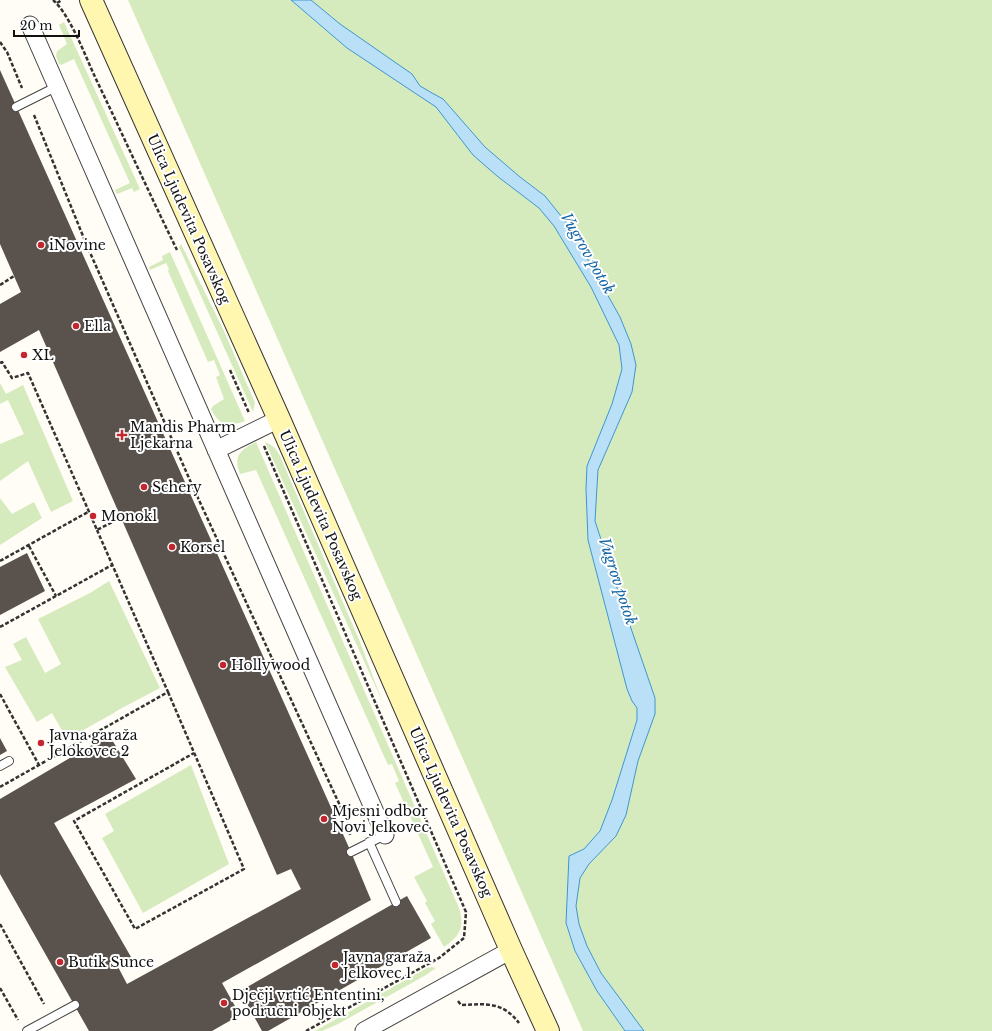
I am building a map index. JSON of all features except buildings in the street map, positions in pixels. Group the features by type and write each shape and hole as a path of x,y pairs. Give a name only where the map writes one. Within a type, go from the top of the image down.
{"main road":[{"name":"Ulica Ljudevita Posavskog","path":"91,0 279,419 511,950 548,1031"}],"street":[{"path":"30,25 385,835"},
{"path":"216,450 279,419"},
{"path":"364,1031 511,950"}],"lane":[{"path":"16,107 58,86"},
{"path":"0,766 9,761"},
{"path":"351,852 385,835"},
{"path":"369,842 396,902"},
{"path":"27,1031 75,1005"}],"path":[{"path":"54,0 61,7 77,37 179,254"},
{"path":"56,3 62,0"},
{"path":"0,42 7,52 23,90"},
{"path":"33,113 85,241 192,485 348,823 350,839"},
{"path":"78,244 85,241"},
{"path":"0,285 14,276"},
{"path":"0,363 2,362 12,378 28,373 168,692 244,869 135,929 74,821 194,753"},
{"path":"230,370 250,414"},
{"path":"188,486 192,485"},
{"path":"0,561 88,512"},
{"path":"97,530 120,518"},
{"path":"29,546 56,596"},
{"path":"0,626 112,565"},
{"path":"0,787 168,692"},
{"path":"0,694 39,765"},
{"path":"0,924 44,1004"},
{"path":"0,988 19,1022"},
{"path":"458,1000 461,1005 485,1004 503,1008 513,1016 521,1026"}],"green space":[{"path":"128,0 992,0 992,1031 583,1031"},
{"path":"64,22 140,189 134,192 132,188 117,194 115,190 130,183 74,59 61,65 59,64 56,56 57,51 67,44 59,25"},
{"path":"181,244 224,331 255,403 253,412 179,247"},
{"path":"170,252 245,421 234,424 225,424 217,419 211,409 224,399 216,377 220,375 214,360 208,362 168,271 169,269 166,263 150,270 149,267 163,260 162,256"},
{"path":"0,383 6,394 23,385 73,501 51,512 28,461 0,481 0,444 24,434 8,400 0,404"},
{"path":"256,442 459,908 461,915 460,930 454,939 444,947 431,924 435,921 425,903 427,901 414,877 433,867 395,783 399,781 392,764 388,765 256,470 240,474 237,463 239,454"},
{"path":"265,442 270,444 280,456 360,642 382,701"},
{"path":"0,498 12,514 34,502 42,518 0,545"},
{"path":"109,581 160,688 67,739 52,713 37,722 5,667 22,660 13,644 26,637 45,673 61,664 38,619 90,593"},
{"path":"191,765 229,864 143,913 102,838 114,831 105,814"},
{"path":"427,968 436,968 338,1024 322,1031 315,1031"}],"water":[{"path":"291,0 311,0 340,24 412,74 420,86 443,99 485,147 545,196 569,226 620,317 631,344 636,365 632,392 598,470 595,521 655,698 655,714 638,761 626,815 616,836 589,864 580,878 576,906 579,924 587,946 601,973 644,1031 625,1031 597,991 575,951 566,923 569,856 584,849 600,831 612,800 637,720 637,708 627,689 588,540 586,489 587,466 612,404 622,369 619,345 591,287 554,226 539,208 497,176 473,155 436,107 347,48"}],"place":[{"name":"iNovine","path":"41,245"},
{"name":"Ella","path":"76,326"},
{"name":"XL","path":"24,355"},
{"name":"Mandis Pharm Ljekarna","path":"122,435"},
{"name":"Schery","path":"144,487"},
{"name":"Monokl","path":"93,516"},
{"name":"Korsel","path":"172,547"},
{"name":"Hollywood","path":"223,665"},
{"name":"Javna garaža Jelokovec 2","path":"41,743"},
{"name":"Mjesni odbor Novi Jelkovec","path":"324,819"},
{"name":"Butik Sunce","path":"60,962"},
{"name":"Javna garaža Jelkovec 1","path":"335,965"},
{"name":"Dječji vrtić Ententini, područni objekt","path":"224,1003"}],"water label":[{"name":"Vugrov potok","path":"588,253"},
{"name":"Vugrov potok","path":"618,581"}]}
